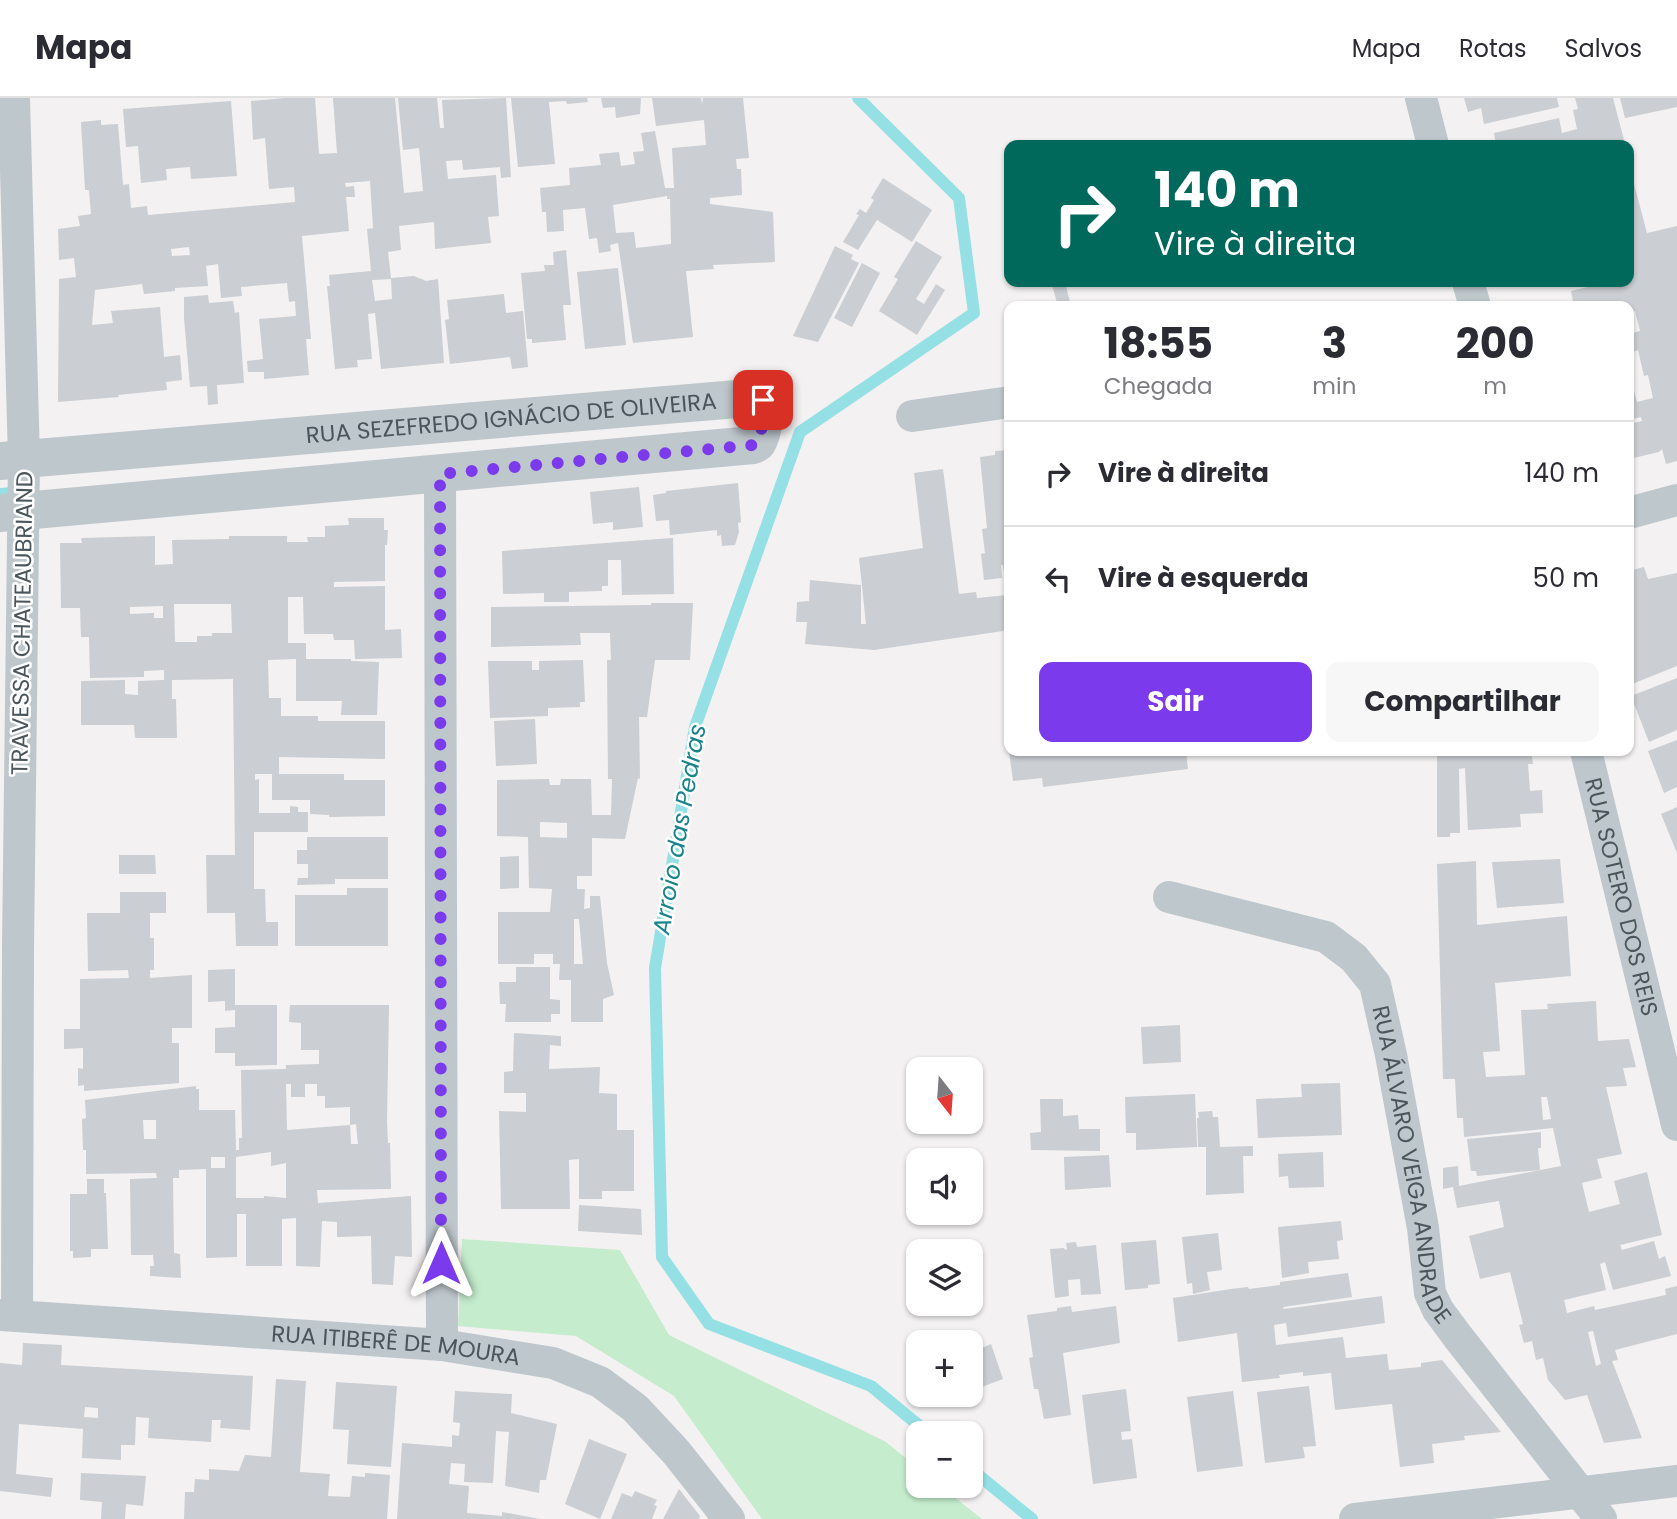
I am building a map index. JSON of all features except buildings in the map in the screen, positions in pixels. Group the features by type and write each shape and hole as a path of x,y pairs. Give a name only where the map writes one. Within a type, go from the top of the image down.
{"street":[{"name":"TRAVESSA CHATEAUBRIAND","path":"8,1315 15,483 14,98"},
{"path":"1421,98 1432,140"},
{"name":"RUA SEZEFREDO IGNÁCIO DE OLIVEIRA","path":"761,397 763,400 761,437 753,445 440,474 15,483 747,398 761,397"},
{"path":"912,415 1004,403"},
{"path":"440,474 442,1345"},
{"path":"1634,512 1677,500"},
{"name":"RUA SOTERO DOS REIS","path":"1587,756 1677,1125"},
{"name":"RUA ÁLVARO VEIGA ANDRADE","path":"1169,897 1326,937 1354,958 1374,985 1391,1055 1423,1228 1430,1293 1438,1310 1458,1337 1601,1519"},
{"name":"RUA ITIBERÊ DE MOURA","path":"8,1315 442,1345 553,1363 600,1382 635,1408 676,1452 729,1519"},
{"path":"1355,1519 1677,1481"}],"green space":[{"path":"462,1239 620,1250 669,1335 886,1442 906,1458 906,1498 955,1498 982,1519 762,1519 674,1396 576,1336 458,1326"}],"waterway":[{"name":"Arroio das Pedras","path":"858,98 959,198 974,313 800,432 695,727 655,968 662,1257 709,1324 871,1386 913,1421"},
{"path":"0,494 24,492"},
{"name":"Arroio das Pedras","path":"983,1479 1032,1519"}],"route":[{"path":"441,1263 440,474 753,445 761,437 763,400"}]}
